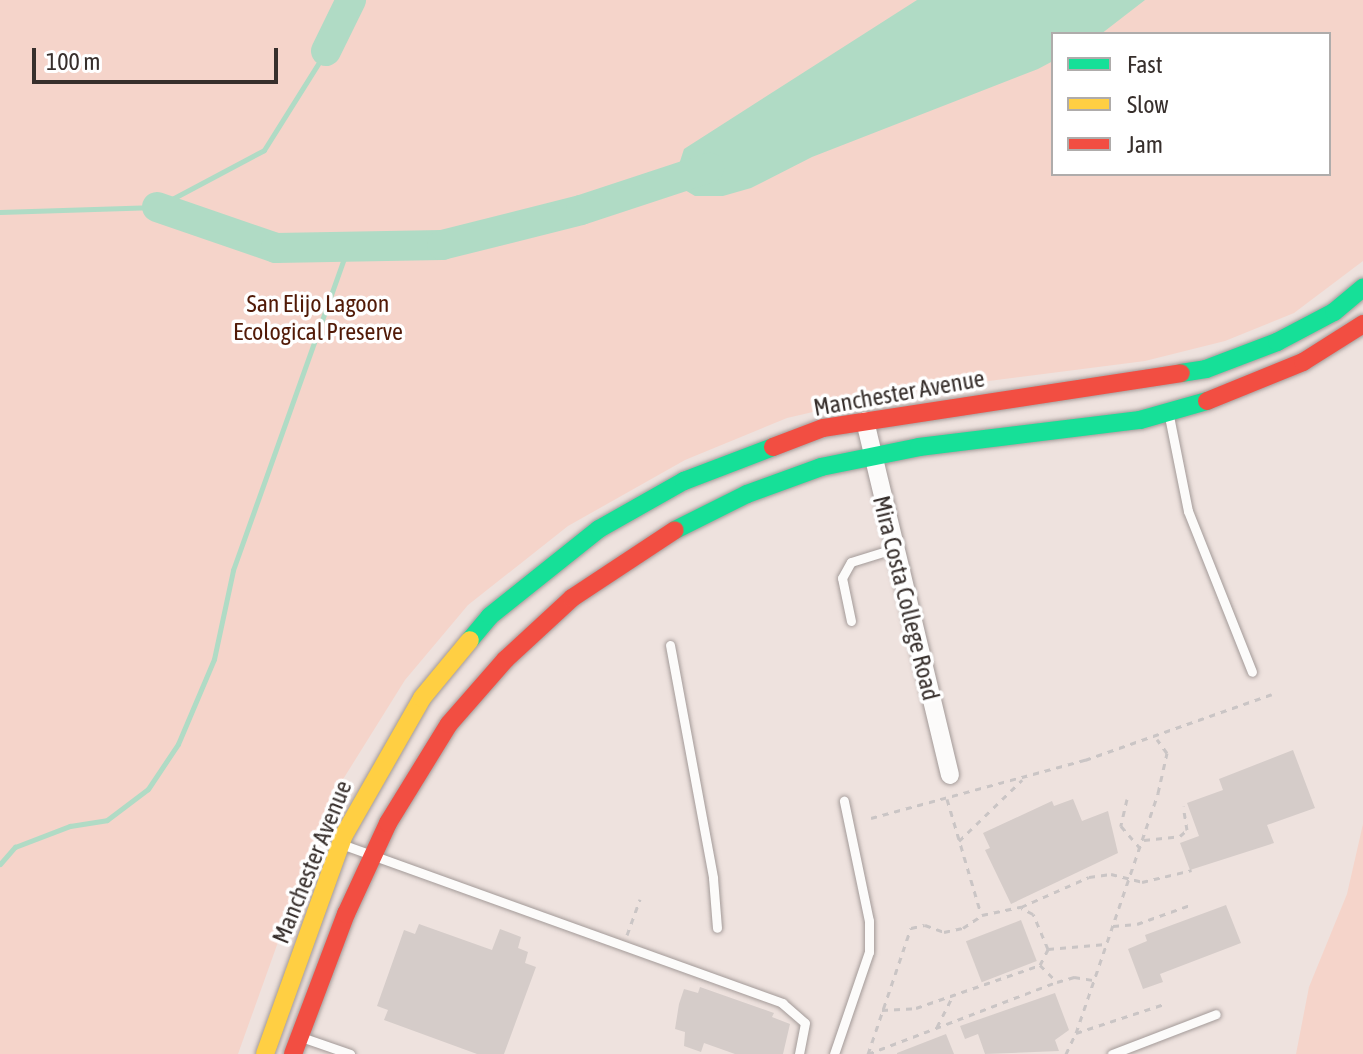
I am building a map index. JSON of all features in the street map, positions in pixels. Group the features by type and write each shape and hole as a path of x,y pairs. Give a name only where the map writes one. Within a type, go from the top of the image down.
{"main road":[{"name":"Manchester Avenue","path":"265,1054 340,844 378,767 422,698 490,616 599,529 684,481 823,428 1206,369 1277,342 1334,312 1363,288"},
{"path":"296,1045 373,856 449,724 506,659 572,598 644,546 747,494 821,467 1169,413 1231,394 1303,362 1363,324"}],"street":[{"name":"Mira Costa College Road","path":"865,421 870,457 950,775"}],"lane":[{"path":"1169,413 1188,511 1252,672"},
{"path":"851,621 842,578 851,562 893,549"},
{"path":"670,645 713,878 717,928"},
{"path":"834,1054 869,952 869,921 844,801"},
{"path":"340,844 798,1012 805,1036 799,1054"},
{"path":"1112,1054 1216,1014"},
{"path":"296,1045 350,1054"}],"path":[{"path":"871,818 1156,738 1272,694"},
{"path":"1066,1054 1144,840 1167,753 1156,738"},
{"path":"959,841 1024,777"},
{"path":"947,799 982,915"},
{"path":"1127,799 1121,826 1141,849"},
{"path":"1144,840 1180,836 1187,830 1183,806"},
{"path":"868,1054 911,928 925,925 944,932 982,915 1021,907 1089,877 1111,874 1129,880 1192,870"},
{"path":"624,946 640,899"},
{"path":"1113,926 1137,924 1193,904"},
{"path":"882,1010 916,1008 1040,965 1048,949 1033,914 1021,907"},
{"path":"1048,949 1106,944"},
{"path":"1040,965 1057,982"},
{"path":"868,1054 1057,982 1074,977 1094,980"},
{"path":"937,1027 954,993"},
{"path":"1076,1033 1164,1004"}],"green space":[{"name":"San Elijo Lagoon Ecological Preserve","path":"0,0 1363,0 1363,261 1294,313 1225,341 1145,361 895,393 787,418 685,460 568,526 468,605 405,680 327,805 238,1054 0,1054"},
{"path":"1363,824 1363,1054 1296,1054 1309,987 1347,894"}],"shaded area":[{"path":"917,0 1145,0 1104,32 1051,32 1051,62 1038,69 812,157 751,188 723,196 695,196 673,183 684,149"}],"building":[{"path":"1293,750 1315,808 1267,825 1274,843 1190,870 1180,843 1199,836 1187,803 1223,790 1219,779"},
{"path":"1073,799 1082,821 1108,811 1118,853 1011,904 985,850 990,848 983,833 1052,801 1054,806"},
{"path":"1226,905 1241,943 1160,974 1163,982 1143,989 1128,949 1147,941 1145,935"},
{"path":"1021,920 1037,961 982,982 966,941"},
{"path":"419,924 492,950 500,929 521,937 518,948 528,952 525,963 536,967 504,1054 477,1054 384,1020 388,1010 377,1006 404,930 415,934"},
{"path":"700,987 774,1013 772,1017 790,1024 783,1054 735,1054 704,1043 701,1052 684,1046 685,1032 675,1029 679,1004 684,989 698,993"},
{"path":"1055,993 1069,1030 1055,1040 1059,1051 985,1054 978,1034 965,1039 960,1026"},
{"path":"946,1034 954,1054 897,1054 897,1053"}],"waterway":[{"path":"326,51 351,0"},
{"path":"0,212 157,207 264,150 326,51"},
{"path":"157,207 276,248 442,245 581,210 709,168"},
{"path":"0,864 15,847 70,826 107,820 148,789 178,744 214,659 233,570 348,247"}],"traffic: fast":[{"path":"1181,373 1206,369 1277,342 1334,312 1363,288"},
{"path":"675,530 747,494 821,467 919,447 1140,420 1207,401"},
{"path":"470,640 490,616 599,529 684,481 773,447"}],"traffic: slow":[{"path":"265,1054 344,835 422,698 470,640"}],"traffic: jam":[{"path":"1207,401 1303,362 1363,324"},
{"path":"773,447 823,428 1181,373"},
{"path":"293,1054 346,914 388,823 449,724 506,659 572,598 675,530"}]}
